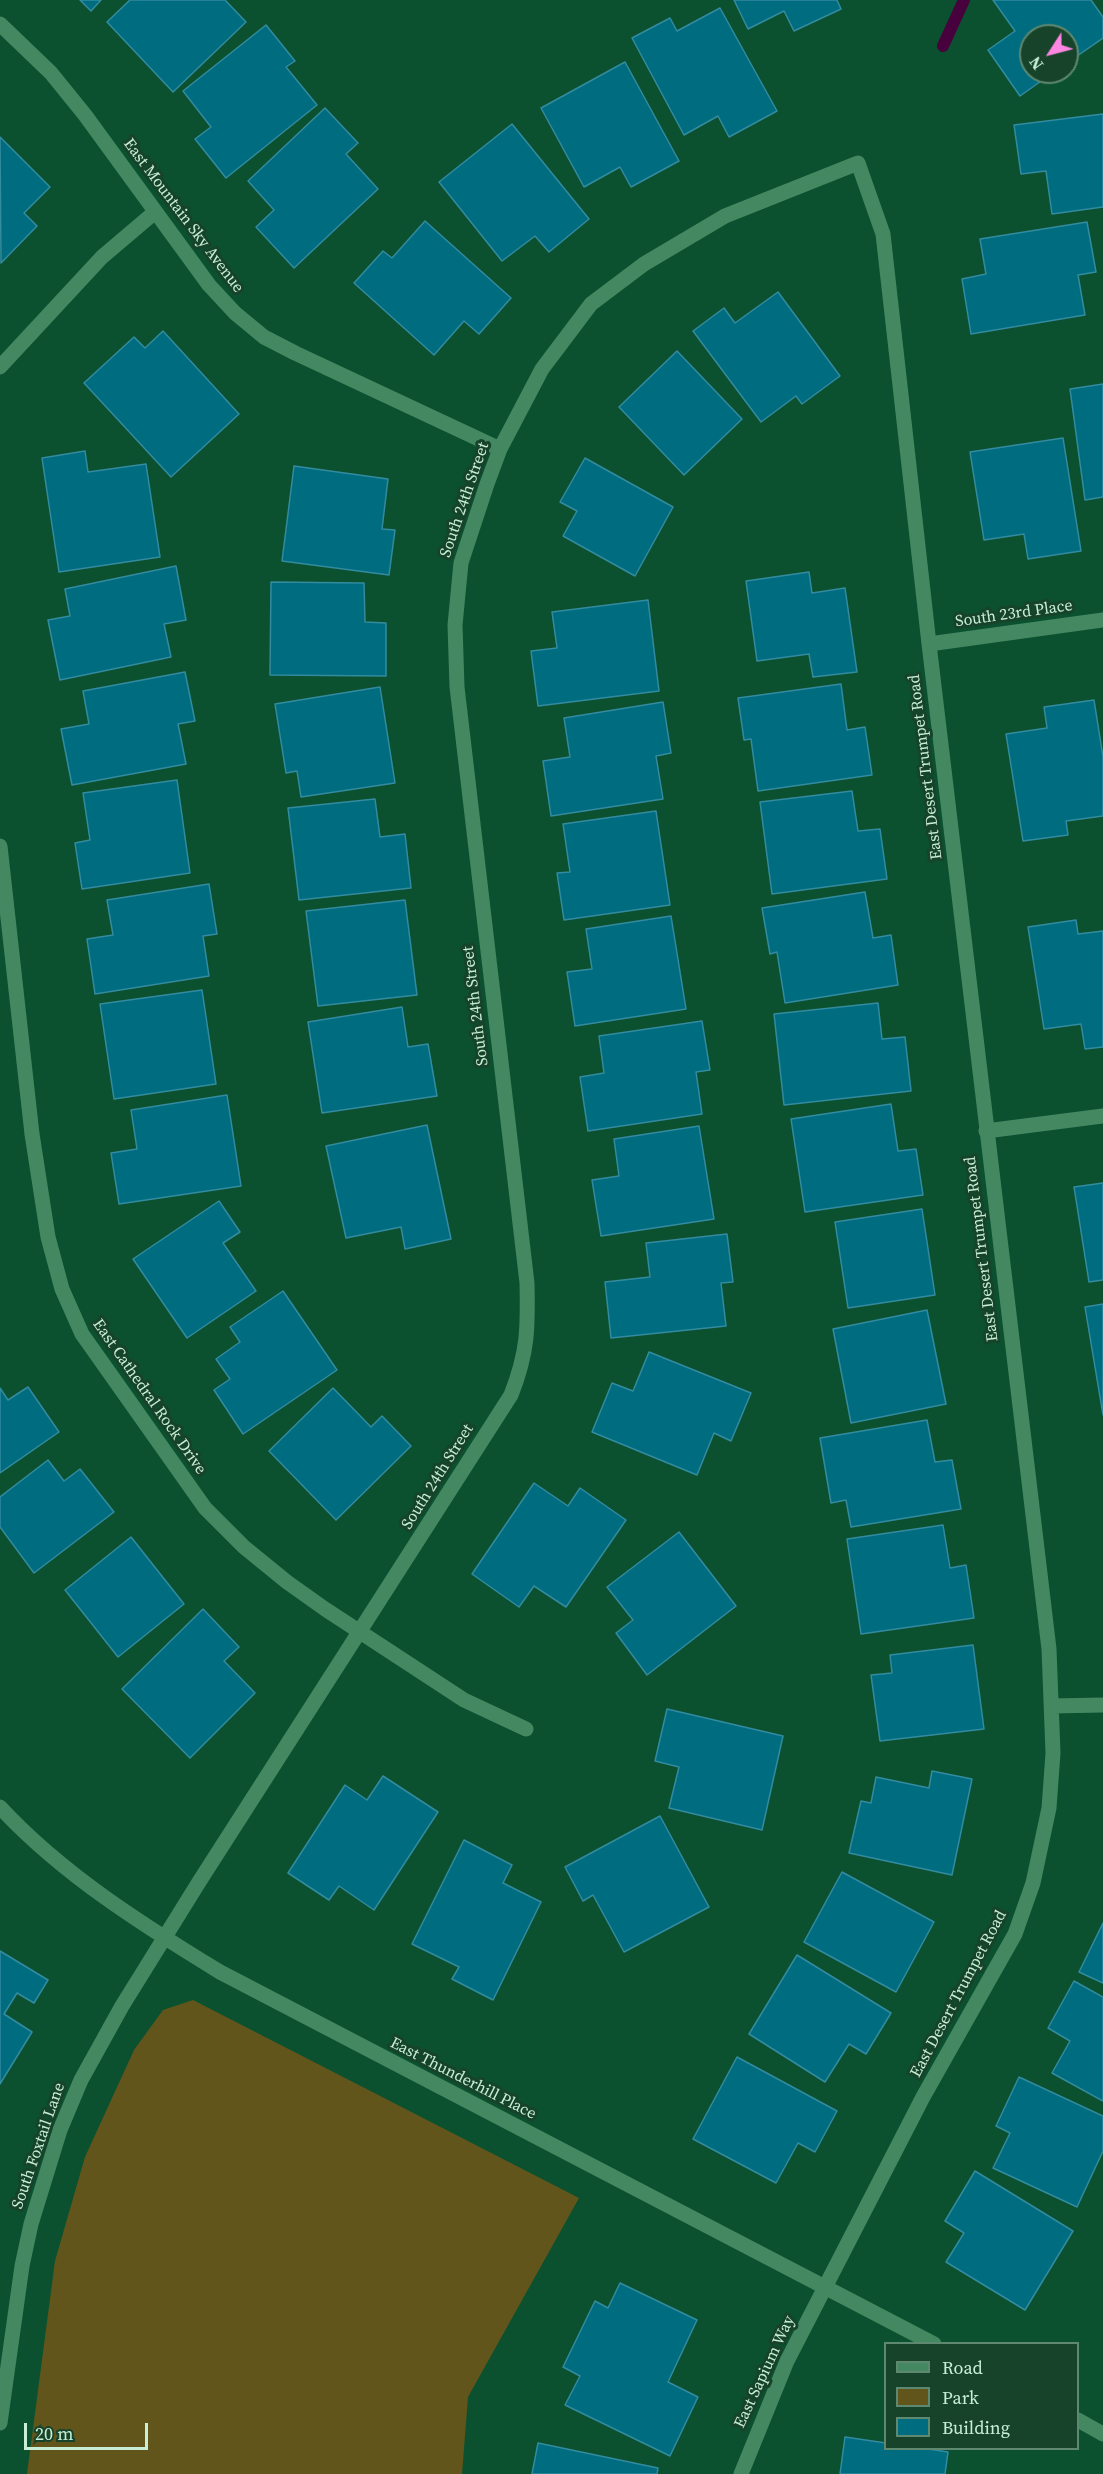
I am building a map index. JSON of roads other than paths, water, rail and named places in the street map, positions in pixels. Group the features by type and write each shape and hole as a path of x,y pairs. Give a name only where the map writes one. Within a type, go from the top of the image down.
{"street":[{"name":"East Mountain Sky Avenue","path":"0,24 51,73 85,115 209,285 235,314 264,337 500,449"},
{"name":"South 24th Street","path":"165,1938 263,1780 361,1632 512,1395 523,1365 528,1328 527,1283 457,687 455,635 461,563 500,449 542,369 591,304 644,264 724,216 858,163"},
{"name":"East Desert Trumpet Road","path":"825,2287 923,2097 1015,1934 1033,1883 1049,1808 1053,1754 1048,1649 883,234 858,163"},
{"path":"0,367 102,257 155,212"},
{"name":"South 23rd Place","path":"929,644 1103,620"},
{"name":"East Cathedral Rock Drive","path":"0,846 32,1134 48,1237 62,1288 82,1334 205,1508 244,1547 279,1575 464,1700 526,1729"},
{"path":"986,1131 1103,1116"},
{"path":"1052,1706 1103,1706"},
{"name":"East Thunderhill Place","path":"0,1807 91,1886 165,1938 220,1972 932,2342"},
{"name":"South Foxtail Lane","path":"0,2423 22,2266 38,2198 54,2150 81,2080 122,2006 165,1938"},
{"name":"East Sapium Way","path":"741,2474 787,2361 825,2287"},
{"path":"1079,2421 1103,2434"}],"waterway":[{"path":"943,46 964,0"}]}
